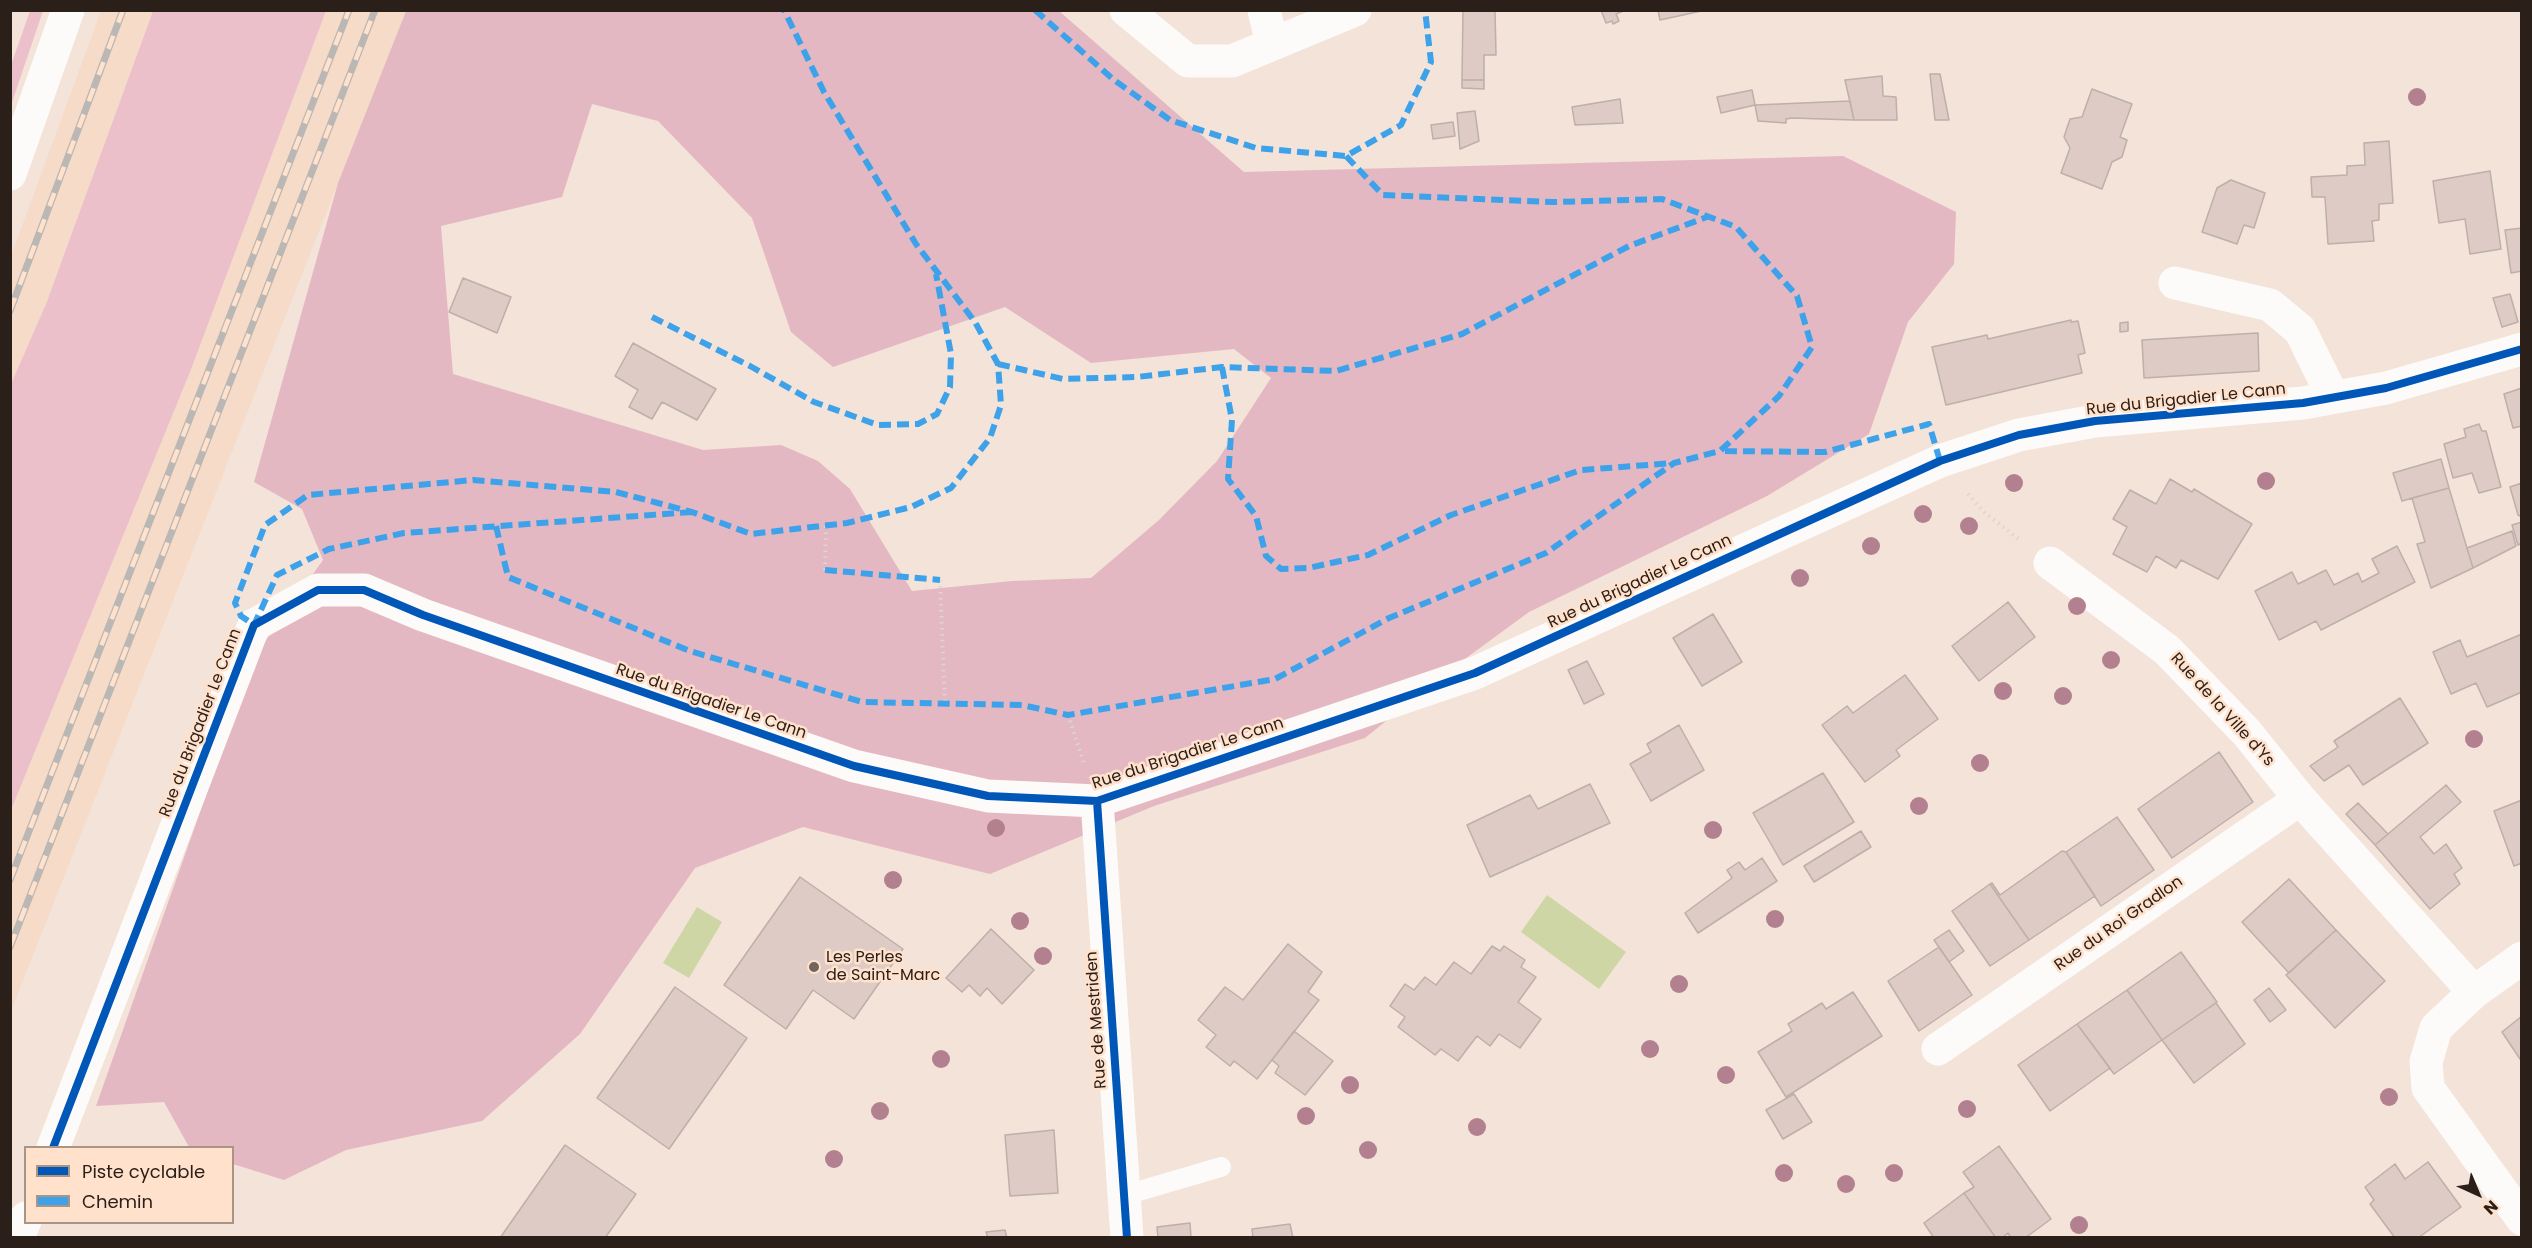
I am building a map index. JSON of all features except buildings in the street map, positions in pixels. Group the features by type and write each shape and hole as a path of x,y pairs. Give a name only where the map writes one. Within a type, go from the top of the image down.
{"main road":[{"path":"10,174 68,10"},
{"path":"1126,10 1188,61 1232,61 1355,10"},
{"path":"1264,10 1272,44"},
{"path":"2175,283 2270,305 2300,330 2333,397"},
{"name":"Rue du Brigadier Le Cann","path":"53,1146 254,625 318,590 364,590 423,615 854,766 988,796 1097,801 1475,673 1940,461 2019,435 2095,421 2302,402 2386,388 2522,349"},
{"name":"Rue de la Ville d'Ys","path":"2050,563 2168,650 2247,733 2300,799 2474,992"},
{"name":"Rue du Roi Gradlon","path":"1938,1048 2300,799"},
{"name":"Rue de Mestriden","path":"1097,801 1122,1196 1127,1238"},
{"path":"2522,958 2474,992 2436,1028 2426,1062 2428,1088 2522,1219"},
{"path":"18,1238 24,1223"}],"lane":[{"path":"1122,1196 1221,1167"}],"path":[{"path":"1940,461 1984,513 2050,563"},
{"path":"825,570 826,526"},
{"path":"940,580 945,705"}],"shaded area":[{"path":"30,11 43,11 11,105 11,65"},
{"path":"101,11 153,11 46,304 11,384 11,256"},
{"path":"153,11 326,11 190,372 11,810 11,384 46,304"},
{"path":"326,11 406,11 11,1011 11,810 190,372"},
{"path":"406,11 1059,11 1244,172 1843,156 1956,212 1954,264 1908,322 1869,434 1767,496 1529,612 1443,675 1365,738 1154,806 990,874 803,827 695,868 580,1034 482,1121 346,1150 284,1180 234,1164 234,1146 188,1146 164,1102 96,1106 256,654 323,560 302,509 254,482 338,183","holes":["592,104 658,121 752,218 791,332 833,367 1005,307 1091,363 1234,349 1271,378 1217,461 1159,520 1091,578 1012,581 912,591 850,489 818,461 781,445 703,450 453,374 441,226 562,197"]},
{"path":"1547,895 1626,952 1599,989 1521,932"},
{"path":"697,907 722,922 689,978 663,963"}],"railway":[{"path":"10,311 123,10"},
{"path":"10,880 349,10"},
{"path":"10,947 375,10"}],"marked path":[{"path":"692,512 404,533 329,549 277,575 254,625 241,616 235,603 265,525 308,495 473,480 616,492 692,512 751,534 847,523 911,507 951,488 990,438 1001,405 998,364 975,322 916,244 824,92 784,10"},
{"path":"1035,10 1114,80 1170,120 1256,148 1346,156 1401,125 1431,62 1425,10"},
{"path":"1346,156 1383,195 1553,202 1662,199 1736,227 1797,296 1812,347 1779,396 1720,451 1825,452 1929,424 1940,461"},
{"path":"998,364 1063,379 1137,377 1222,367 1336,371 1462,334 1629,246 1707,217"},
{"path":"652,317 750,366 814,402 878,425 918,424 937,414 950,387 951,354 936,274"},
{"path":"1222,367 1232,420 1228,479 1256,516 1266,556 1281,569 1308,568 1368,555 1451,515 1581,470 1674,463"},
{"path":"496,526 508,577 690,651 862,702 1022,705 1068,715 1275,679 1389,618 1546,553 1674,463 1720,451"},
{"path":"825,570 940,580"}],"cycle path":[{"path":"54,1146 254,625 318,590 364,590 423,615 854,766 988,796 1097,801 1475,673 1940,461 2019,435 2095,421 2303,403 2386,388 2522,349"},
{"path":"1097,801 1127,1238"}],"place":[{"name":"Les Perles de Saint-Marc","path":"814,967"}]}
